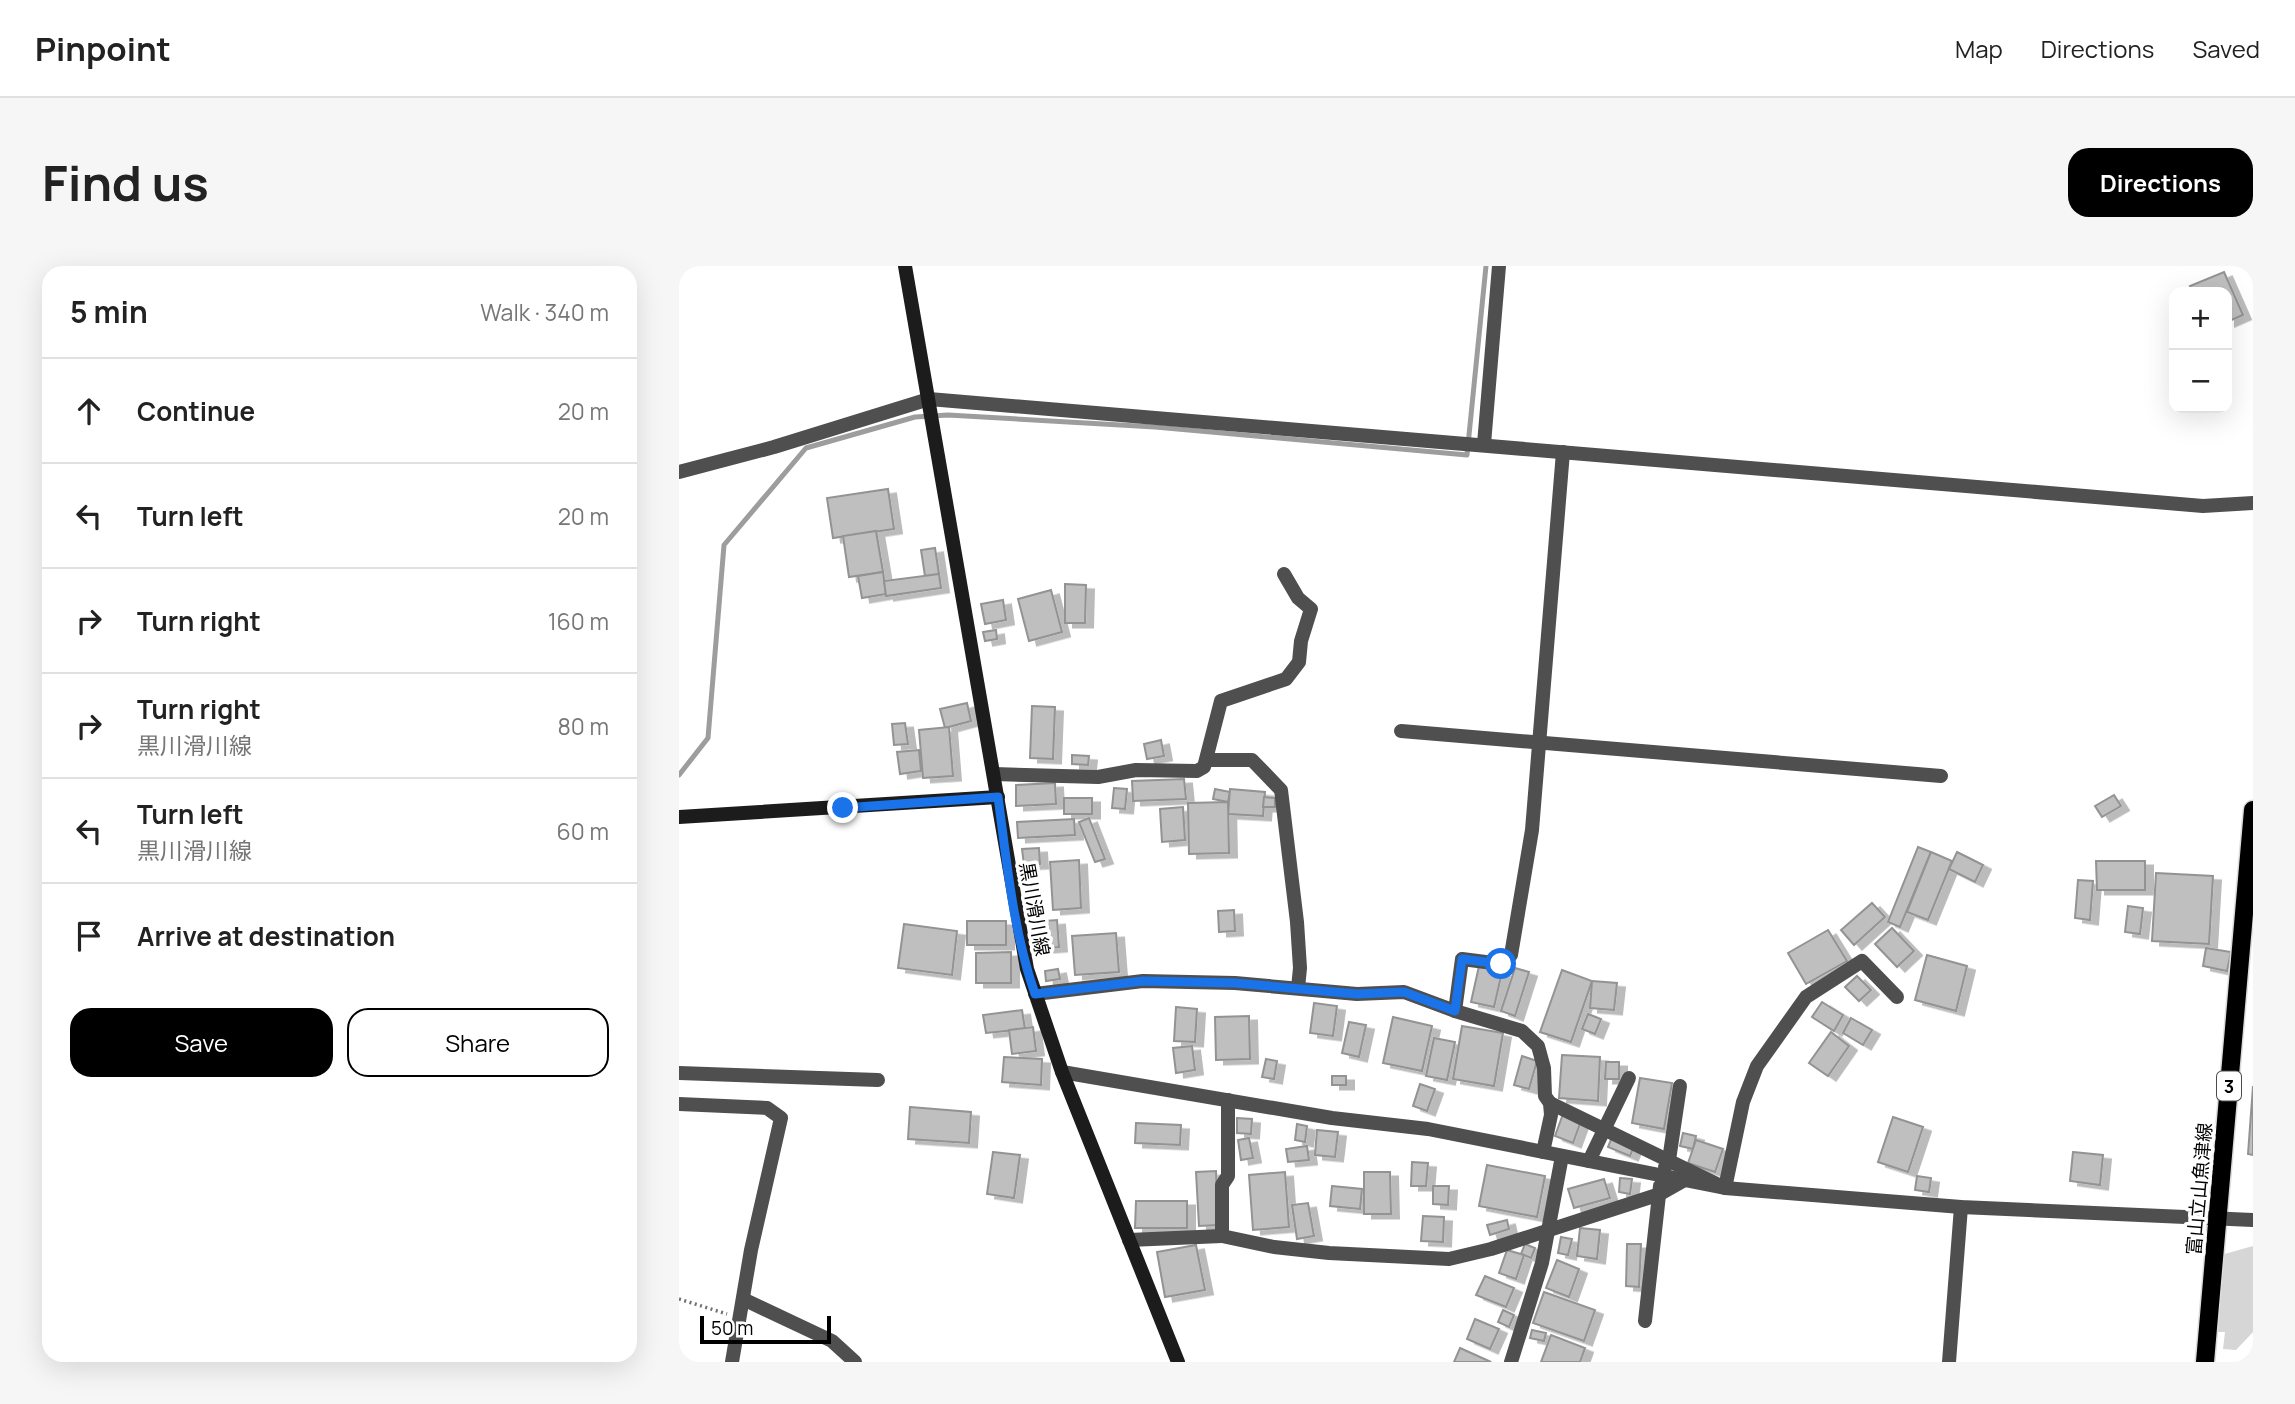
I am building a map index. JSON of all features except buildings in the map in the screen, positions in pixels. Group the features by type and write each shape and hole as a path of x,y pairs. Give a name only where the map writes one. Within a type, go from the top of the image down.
{"main road":[{"name":"黒川滑川線","path":"905,266 998,797 1012,897 1027,969 1062,1072 1178,1362"},
{"path":"679,817 998,797"},
{"name":"富山立山魚津線","path":"2205,1362 2253,810"}],"street":[{"path":"1484,444 1499,266"},
{"path":"679,472 774,447 929,399 2203,506 2253,503"},
{"path":"1455,1011 1462,959 1501,964 1511,955 1532,830 1563,452"},
{"path":"994,774 1098,777 1136,770 1197,771 1207,760 1220,701 1286,680 1299,662 1301,641 1311,609 1298,598 1284,575"},
{"path":"1401,731 1941,776"},
{"path":"1207,760 1252,760 1281,790 1297,922 1300,968 1298,988"},
{"path":"1725,1188 1743,1102 1757,1066 1806,997 1862,961 1897,997"},
{"path":"1035,994 1143,981 1298,988 1357,994 1404,992 1522,1031 1538,1046 1545,1096 1551,1103 1725,1188"},
{"path":"1062,1072 1332,1118 1428,1129 1725,1188 1961,1207 2253,1220"},
{"path":"679,1073 878,1080"},
{"path":"1589,1161 1629,1078"},
{"path":"1645,1321 1660,1176 1669,1160 1680,1086"},
{"path":"1222,1236 1222,1185 1227,1176 1228,1100"},
{"path":"1543,1152 1551,1103"},
{"path":"679,1104 767,1108 781,1118 732,1362"},
{"path":"1511,1362 1542,1263 1562,1156"},
{"path":"1129,1240 1222,1236 1273,1247 1329,1253 1449,1259 1548,1231 1660,1194 1683,1181"},
{"path":"1949,1362 1961,1207"},
{"path":"743,1299 832,1341 855,1362"}],"path":[{"path":"679,1299 740,1318"}],"shaded area":[{"path":"2253,1246 2253,1332 2236,1350 2223,1349 2225,1332 2216,1332 2221,1255"}],"waterway":[{"path":"679,775 708,738 724,545 806,448 915,417 948,415 1155,427 1467,455 1486,266"}],"route":[{"path":"843,808 998,797 1012,897 1035,994 1122,982 1235,983 1357,994 1404,992 1455,1011 1462,959 1501,964"}]}
